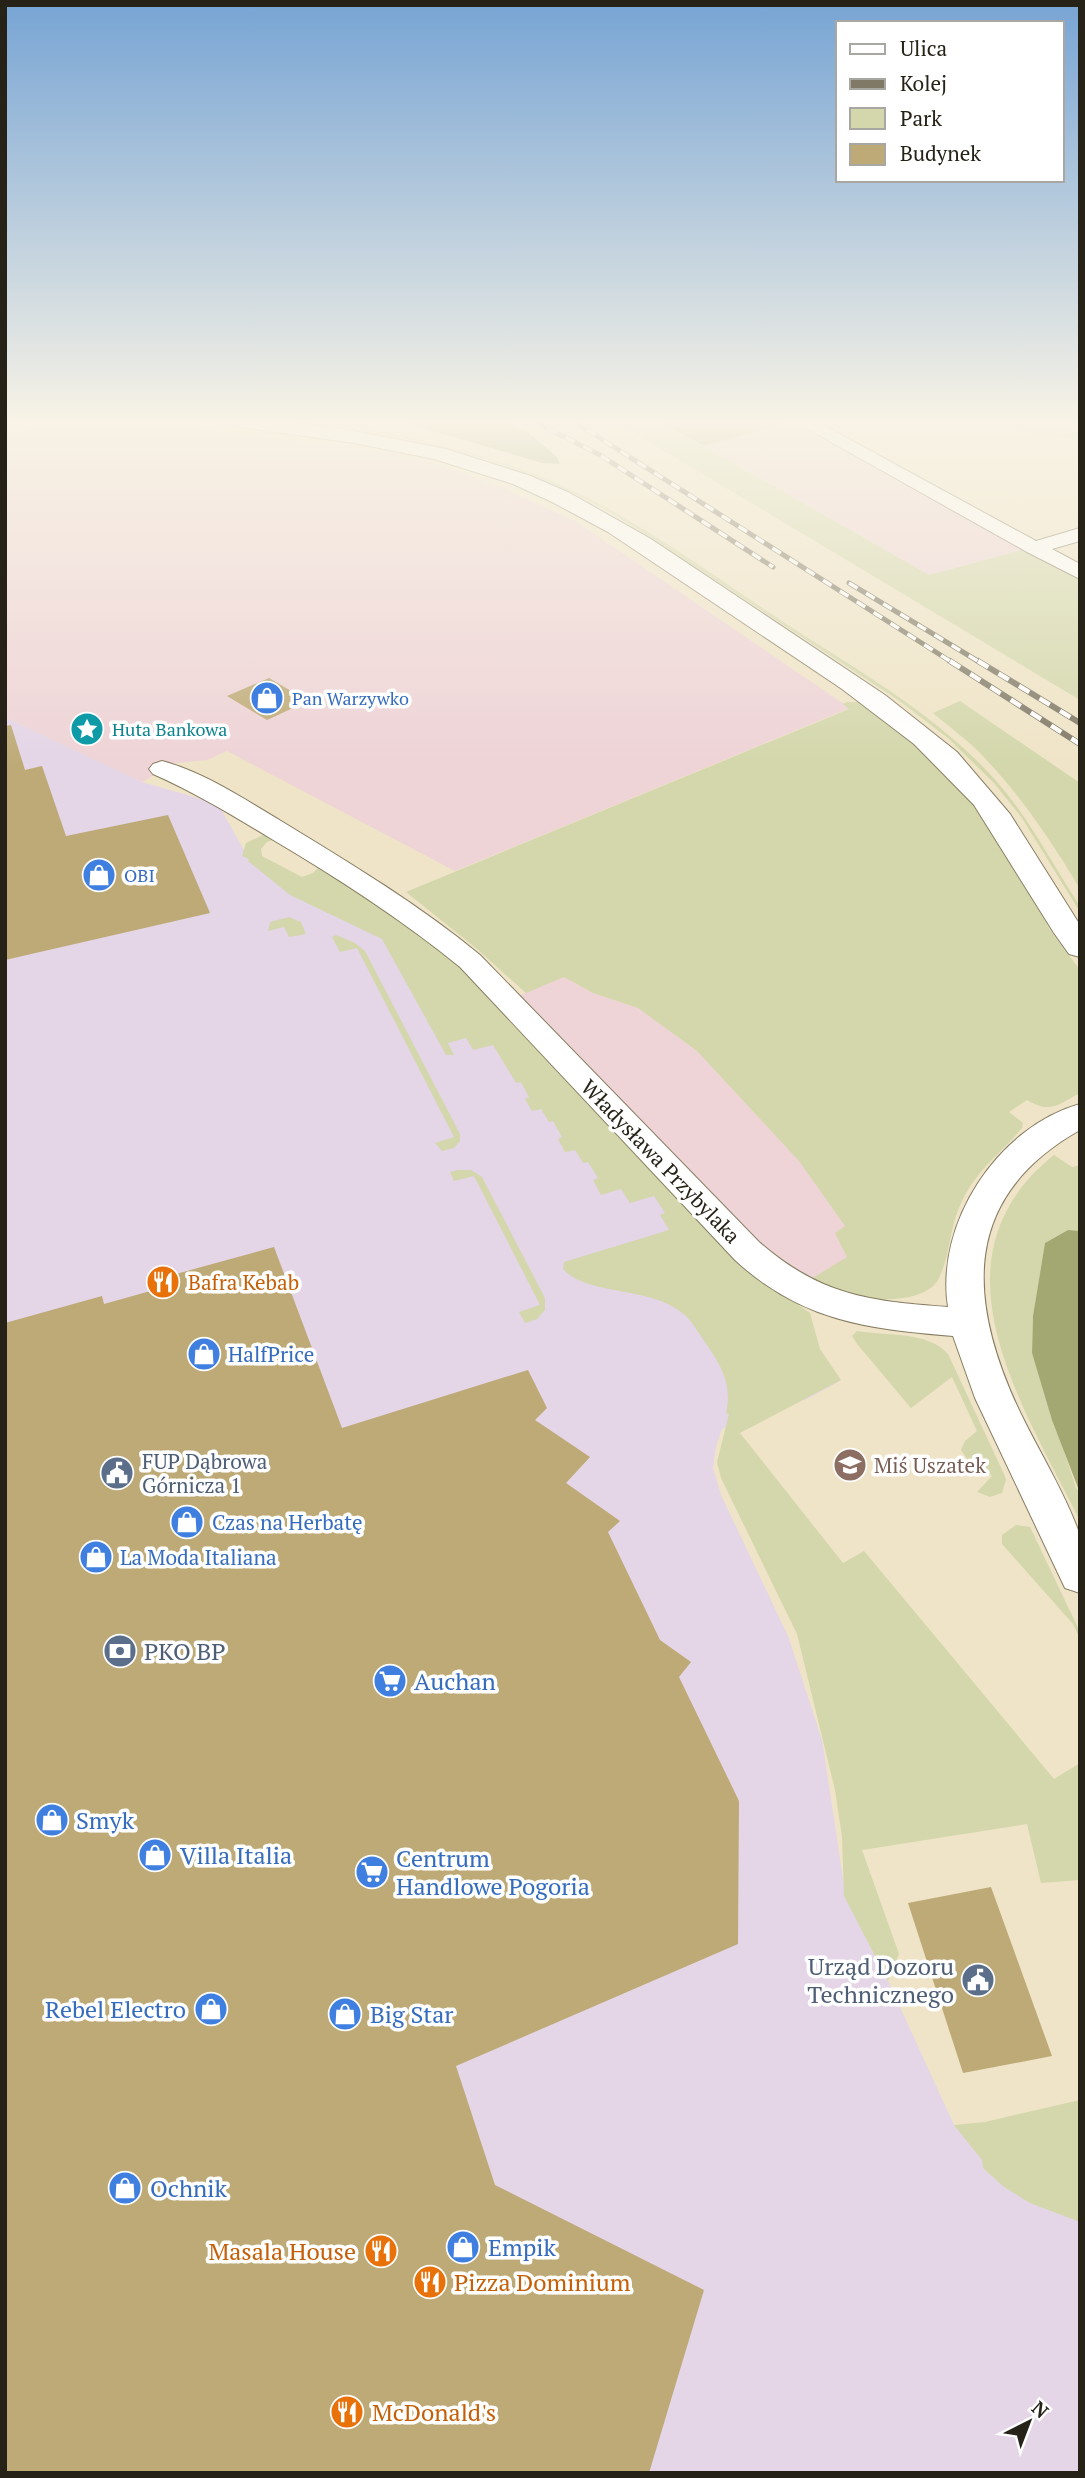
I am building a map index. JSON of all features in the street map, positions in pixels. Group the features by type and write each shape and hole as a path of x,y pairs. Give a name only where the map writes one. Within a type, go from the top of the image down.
{"street":[{"path":"624,535 878,702 943,754 984,798 1008,830 1055,911 1080,947"},
{"path":"1010,535 1080,573"},
{"path":"1034,548 1078,535"},
{"name":"Władysława Przybylaka","path":"162,769 227,800 370,885 470,961 747,1251 778,1278 808,1296 840,1308 969,1323"},
{"path":"1080,1115 1043,1136 1020,1154 987,1196 972,1228 964,1284 969,1323 988,1385 1080,1575"}],"shaded area":[{"path":"5,535 595,535 850,708 455,871 227,751 207,760 175,763 142,782 5,717"},
{"path":"859,535 998,535 1025,549 929,575"},
{"path":"5,717 142,782 218,804 245,852 442,962 516,1025 793,1318 782,1324 838,1382 805,1400 803,1398 722,1429 713,1468 721,1495 788,1636 822,1740 846,1898 888,1981 954,2125 982,2157 1080,2203 1080,2473 5,2473"},
{"path":"564,977 593,993 638,1008 697,1051 799,1161 846,1227 848,1257 806,1282 777,1263 518,996"}],"green space":[{"path":"645,535 652,535 661,540 868,676 942,730 987,771 1014,803 1080,906 1080,912 1022,818 994,783 949,739 901,702"},
{"path":"804,535 858,535 929,575 1025,549 1080,580 1080,700"},
{"path":"960,701 1080,783 1080,889 1046,835 1008,784 974,747 933,713"},
{"path":"860,702 919,747 965,794 1004,848 1050,930 1080,970 1080,1093 1048,1107 1027,1100 1009,1112 1023,1123 1022,1128 984,1169 964,1197 955,1218 939,1278 932,1287 922,1293 896,1299 855,1296 811,1279 847,1257 835,1233 845,1226 799,1161 697,1051 638,1008 593,993 564,977 526,993 477,949 406,892 849,709 843,704"},
{"path":"263,835 275,839 267,842 261,849 262,856 302,877 313,873 319,867 327,868 449,953 744,1270 810,1313 820,1349 841,1380 740,1433 843,1563 864,1551 1054,1779 1080,1763 1080,1880 1041,1883 1027,1824 862,1850 899,1954 888,1981 844,1896 842,1837 835,1790 797,1634 721,1478 717,1462 729,1414 726,1413 728,1395 722,1371 693,1324 673,1307 640,1295 589,1284 563,1269 564,1262 669,1230 660,1215 665,1213 654,1196 630,1203 621,1189 601,1195 593,1180 598,1178 588,1162 583,1163 575,1150 565,1152 558,1139 562,1137 553,1121 549,1122 541,1109 532,1111 525,1099 529,1097 521,1082 516,1083 493,1045 473,1050 466,1038 448,1043 454,1055 446,1055 382,939 290,895 242,856 246,843"},
{"path":"289,917 301,922 306,934 289,937 284,927 268,931 270,922"},
{"path":"336,935 355,943 365,951 460,1134 460,1141 454,1148 442,1151 435,1143 454,1137 357,948 340,952 332,937"},
{"path":"1054,1155 1072,1167 1080,1165 1080,1231 1068,1230 1045,1243 1033,1316 1032,1353 1076,1488 1080,1493 1080,1521 1012,1382 997,1334 990,1286 995,1240 1015,1196"},
{"path":"471,1170 482,1177 545,1298 545,1310 537,1319 525,1323 519,1312 540,1305 474,1176 454,1181 450,1172"},
{"path":"1068,1230 1080,1231 1080,1493 1052,1420 1032,1353 1033,1316 1045,1243"},
{"path":"857,1331 918,1338 929,1341 948,1354 1004,1474 1006,1480 1002,1493 990,1497 977,1492 992,1476 968,1460 961,1450 965,1441 977,1431 952,1377 911,1408 857,1344 852,1336"},
{"path":"1016,1525 1030,1527 1080,1632 1080,1639 1073,1624 1002,1544 1002,1535"},
{"path":"1080,2100 1080,2222 1030,2203 1004,2187 983,2168 982,2160 954,2125 985,2122"}],"building":[{"name":"Pan Warzywko","path":"269,678 308,701 267,720 227,696"},
{"name":"OBI","path":"11,725 25,770 42,766 66,836 168,815 210,913 5,960 5,726"},
{"name":"Centrum Handlowe Pogoria","path":"274,1247 342,1428 528,1370 547,1408 535,1420 590,1457 566,1483 620,1521 608,1532 660,1640 691,1662 679,1677 739,1801 738,1944 456,2066 495,2185 704,2290 649,2473 5,2473 5,1323 102,1296 104,1304 179,1283 176,1274"},
{"name":"Urząd Dozoru Technicznego","path":"991,1887 1052,2056 963,2073 908,1903"}],"railway":[{"path":"723,535 773,567"},
{"path":"752,535 953,663"},
{"path":"849,583 981,663"},
{"path":"950,661 1080,744"},
{"path":"978,661 1080,723"}],"place":[{"name":"Pan Warzywko","path":"267,698"},
{"name":"Huta Bankowa","path":"87,729"},
{"name":"OBI","path":"99,875"},
{"name":"Bafra Kebab","path":"163,1282"},
{"name":"HalfPrice","path":"204,1354"},
{"name":"Miś Uszatek","path":"850,1465"},
{"name":"FUP Dąbrowa Górnicza 1","path":"117,1473"},
{"name":"Czas na Herbatę","path":"187,1522"},
{"name":"La Moda Italiana","path":"96,1557"},
{"name":"PKO BP","path":"120,1651"},
{"name":"Auchan","path":"390,1681"},
{"name":"Smyk","path":"52,1820"},
{"name":"Villa Italia","path":"155,1855"},
{"name":"Centrum Handlowe Pogoria","path":"372,1872"},
{"name":"Urząd Dozoru Technicznego","path":"978,1980"},
{"name":"Rebel Electro","path":"211,2009"},
{"name":"Big Star","path":"345,2014"},
{"name":"Ochnik","path":"125,2188"},
{"name":"Empik","path":"463,2247"},
{"name":"Masala House","path":"381,2251"},
{"name":"Pizza Dominium","path":"430,2282"},
{"name":"McDonald's","path":"347,2412"}]}
